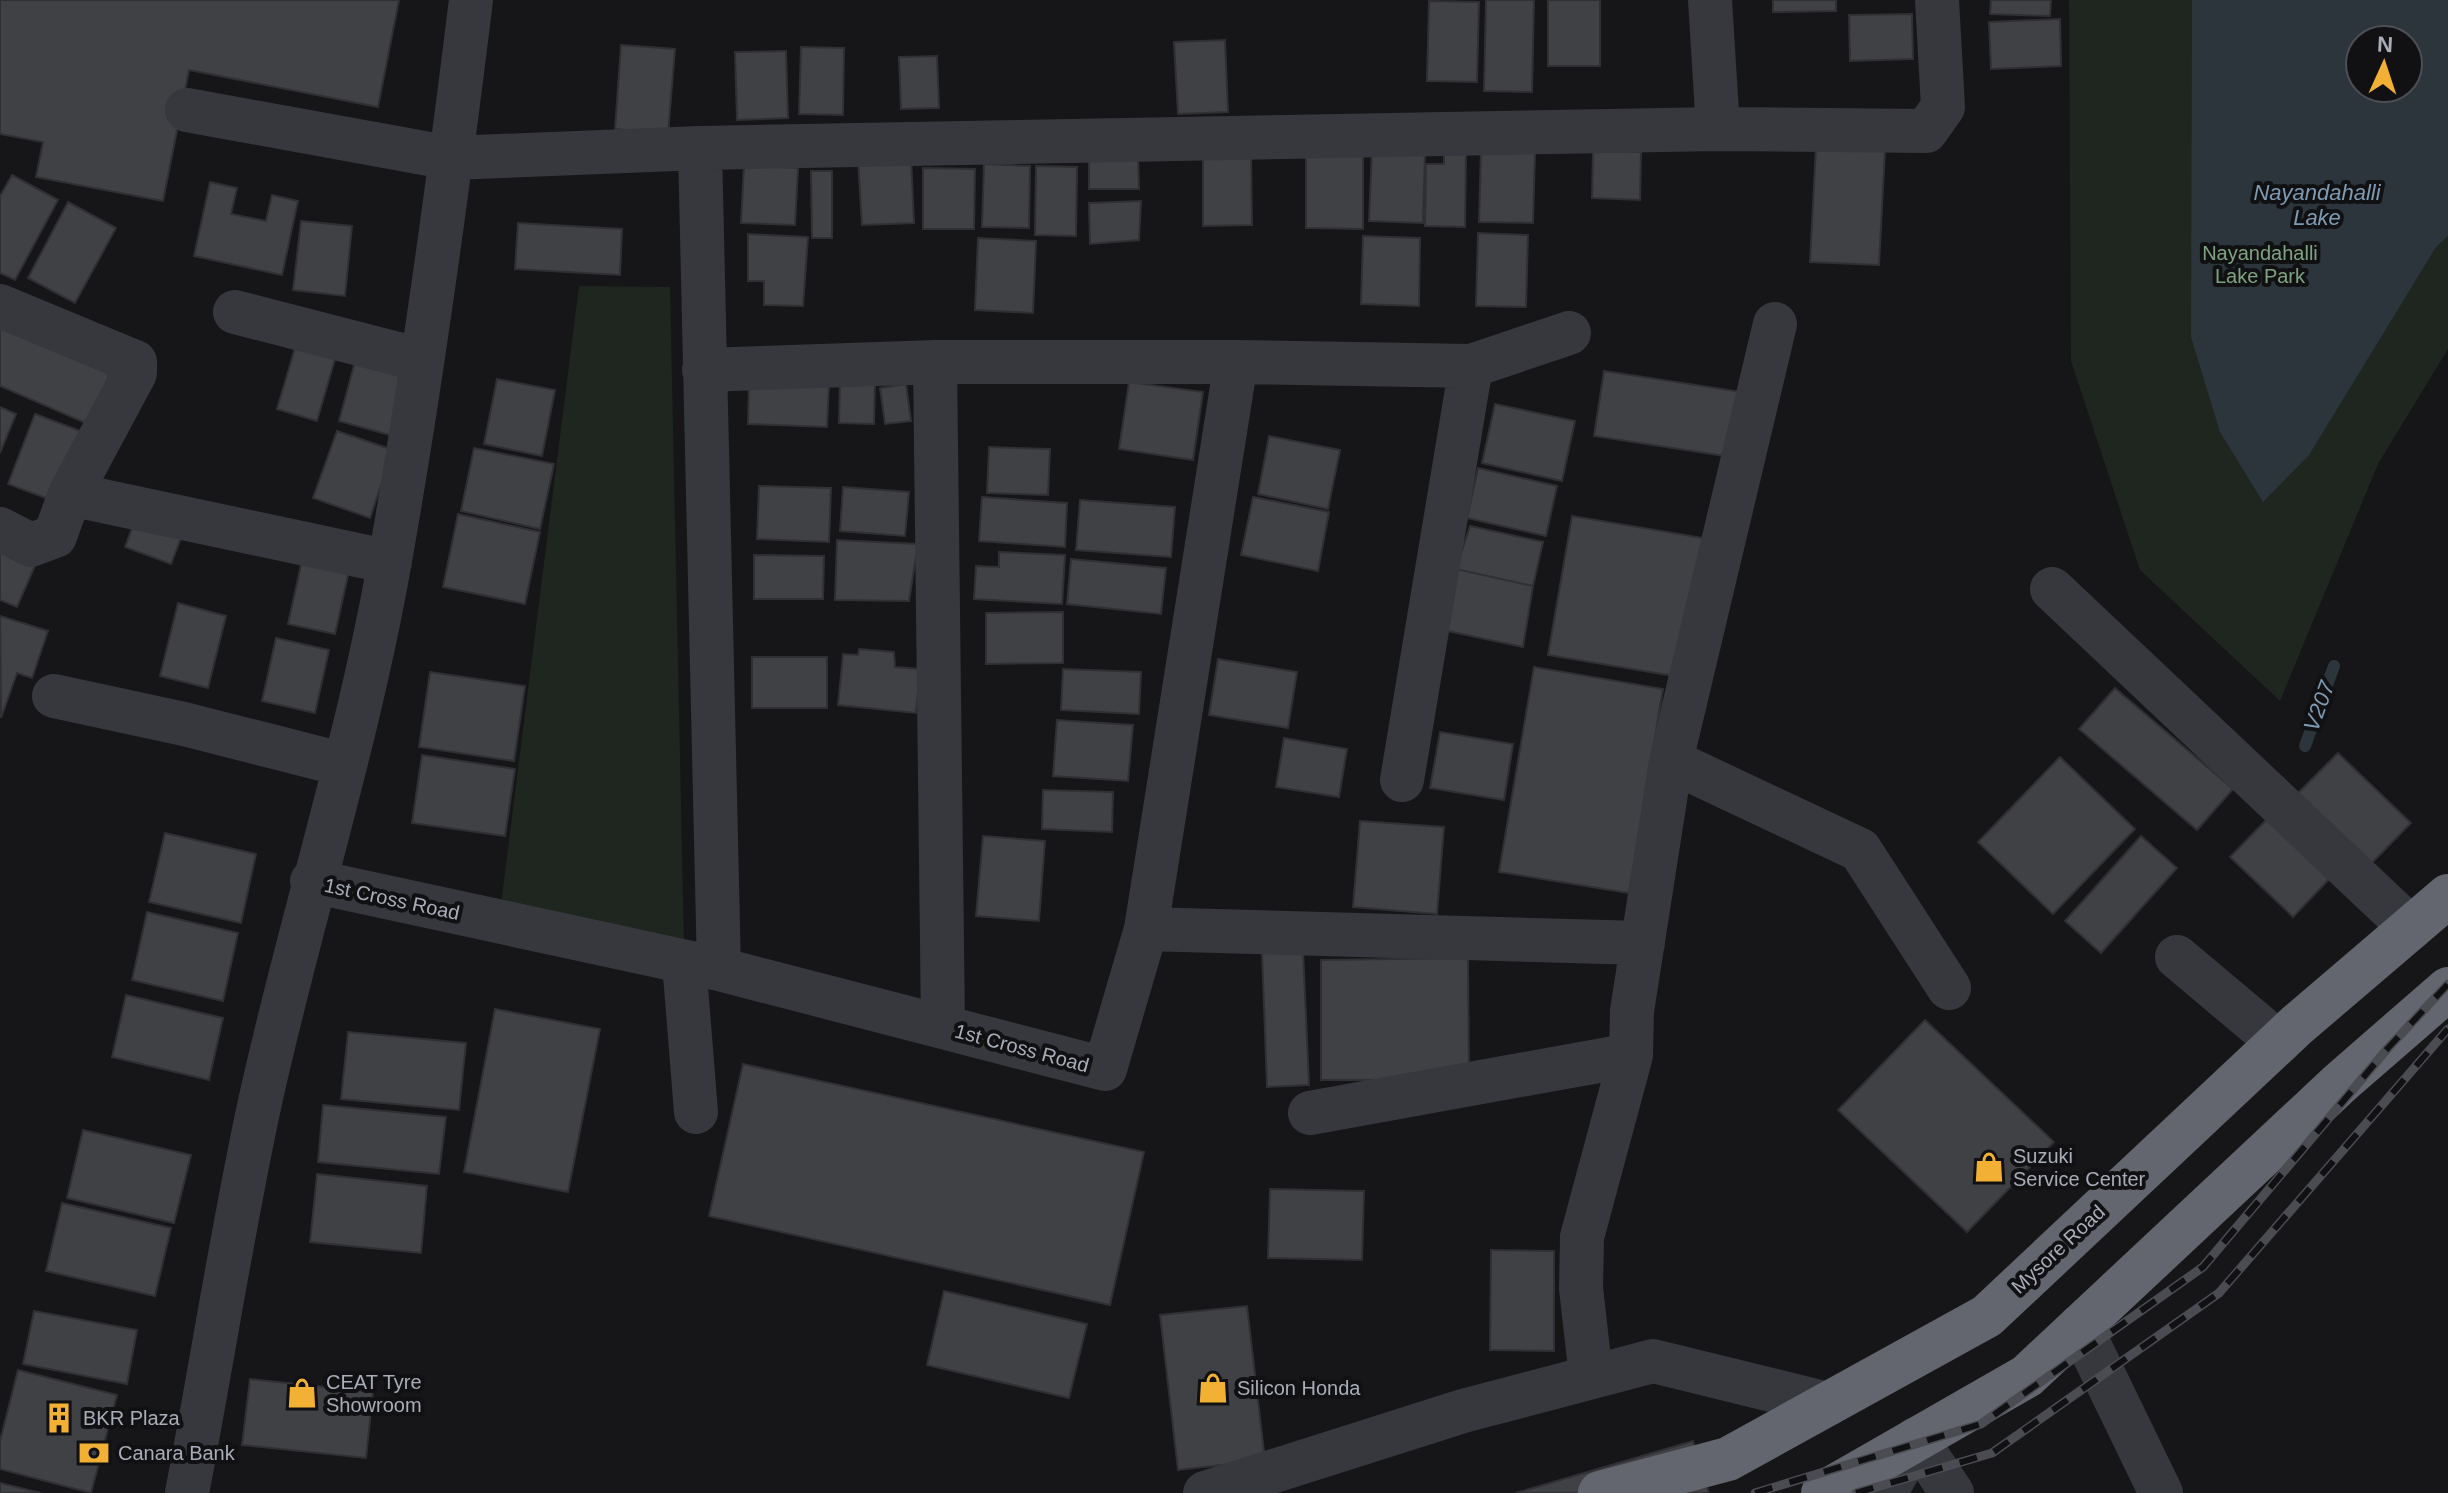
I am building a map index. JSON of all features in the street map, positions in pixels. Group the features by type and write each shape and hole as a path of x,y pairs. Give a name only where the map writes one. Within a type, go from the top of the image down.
{"highway":[{"name":"Mysore Road","path":"1600,1493 1728,1459 1987,1316 2278,1042 2448,896"},
{"path":"1823,1493 1903,1471 2027,1376 2340,1083 2448,989"}],"street":[{"path":"187,1493 259,1105 312,881 345,765 390,562 451,158 471,0"},
{"path":"1710,0 1718,129"},
{"path":"187,110 451,158 700,148 1718,129 1926,131 1943,107 1937,0"},
{"path":"696,1112 702,965 704,370 700,148"},
{"path":"0,306 135,362 135,373 70,494 55,536 31,545 0,529"},
{"path":"235,312 421,360"},
{"path":"1591,1377 1581,1288 1582,1237 1631,1055 1632,1011 1671,761 1775,324"},
{"path":"704,370 935,362 1471,366 1569,333"},
{"path":"935,362 943,1027"},
{"path":"1236,362 1146,929 1643,943"},
{"path":"1402,780 1471,366"},
{"path":"70,494 390,562"},
{"path":"2052,589 2411,928"},
{"path":"54,696 184,724 345,765"},
{"path":"1671,761 1860,850 1949,988"},
{"name":"1st Cross Road","path":"312,881 702,965 1105,1069 1146,929"},
{"path":"2177,957 2278,1042"},
{"path":"1310,1113 1631,1055"},
{"path":"2080,1326 2161,1493"},
{"path":"1205,1493 1463,1411 1653,1361 1828,1404"},
{"path":"1903,1471 1952,1493"}],"green space":[{"name":"Nayandahalli Lake Park","path":"2069,0 2448,0 2448,349 2378,464 2280,701 2140,570 2071,361"},
{"path":"579,286 670,287 684,947 500,912"}],"water":[{"name":"Nayandahalli Lake","path":"2192,0 2448,0 2448,236 2436,247 2309,455 2263,502 2220,432 2191,337"}],"building":[{"path":"0,0 399,0 378,107 189,70 163,201 36,177 43,142 0,134"},
{"path":"1486,0 1534,0 1532,92 1484,91"},
{"path":"1548,0 1600,0 1600,66 1548,66"},
{"path":"1773,0 1836,0 1836,11 1773,12"},
{"path":"1991,0 2051,0 2050,16 1990,14"},
{"path":"1429,1 1479,2 1477,82 1427,81"},
{"path":"1912,14 1913,59 1850,61 1849,15"},
{"path":"2060,19 2061,66 1991,69 1989,22"},
{"path":"1225,40 1228,112 1178,114 1174,42"},
{"path":"621,45 675,49 668,134 615,129"},
{"path":"801,47 844,48 843,115 799,114"},
{"path":"786,51 788,118 737,120 735,52"},
{"path":"937,56 939,108 901,109 899,57"},
{"path":"1816,147 1885,150 1879,265 1810,262"},
{"path":"1372,149 1425,151 1423,223 1369,221"},
{"path":"1444,150 1466,151 1465,227 1425,226 1426,164 1444,164"},
{"path":"1481,150 1535,152 1533,223 1479,222"},
{"path":"1203,151 1251,151 1252,225 1203,226"},
{"path":"1593,151 1641,152 1640,200 1592,198"},
{"path":"1363,152 1363,229 1306,228 1306,153"},
{"path":"1089,156 1138,156 1139,189 1089,189"},
{"path":"911,157 914,223 862,225 858,160"},
{"path":"984,164 1030,166 1029,228 982,227"},
{"path":"744,165 798,168 795,225 741,223"},
{"path":"1036,166 1077,167 1076,236 1035,235"},
{"path":"923,168 975,169 974,229 923,229"},
{"path":"811,171 832,171 832,238 812,238"},
{"path":"12,175 58,200 15,280 0,273 0,196"},
{"path":"210,182 237,188 231,214 266,221 272,195 298,201 282,275 194,256"},
{"path":"1141,201 1139,240 1090,244 1089,203"},
{"path":"68,202 116,228 75,303 28,278"},
{"path":"301,221 352,226 345,296 293,290"},
{"path":"518,223 622,229 620,275 515,269"},
{"path":"1478,233 1528,235 1526,307 1476,306"},
{"path":"748,234 808,237 803,306 764,305 764,281 748,281"},
{"path":"1363,236 1420,238 1419,306 1361,304"},
{"path":"978,238 1036,241 1033,313 975,310"},
{"path":"0,319 113,365 90,425 0,386"},
{"path":"295,348 335,359 317,421 277,409"},
{"path":"356,358 407,372 390,435 339,421"},
{"path":"1604,371 1742,392 1732,457 1594,436"},
{"path":"497,379 555,390 542,456 484,444"},
{"path":"840,379 875,380 874,424 839,423"},
{"path":"749,382 829,384 827,427 748,424"},
{"path":"1129,382 1203,392 1193,460 1119,449"},
{"path":"906,384 911,421 885,424 880,388"},
{"path":"1495,404 1575,421 1562,481 1482,463"},
{"path":"0,407 16,414 0,453"},
{"path":"35,414 86,433 59,503 8,484"},
{"path":"337,431 393,450 370,518 313,498"},
{"path":"1269,436 1340,450 1328,509 1258,494"},
{"path":"989,447 1050,449 1048,495 987,493"},
{"path":"474,448 554,464 540,529 461,511"},
{"path":"1478,468 1557,486 1546,536 1467,518"},
{"path":"759,486 831,488 829,542 757,539"},
{"path":"843,487 909,492 905,536 840,531"},
{"path":"982,497 1067,503 1065,547 979,541"},
{"path":"1253,497 1329,512 1318,571 1241,555"},
{"path":"1080,500 1175,507 1171,557 1076,550"},
{"path":"458,514 540,532 525,604 443,587"},
{"path":"1572,516 1703,538 1680,677 1548,655"},
{"path":"136,518 182,535 171,564 125,547"},
{"path":"1470,526 1543,542 1533,586 1456,569"},
{"path":"837,540 918,544 909,601 835,600"},
{"path":"0,543 37,561 17,607 0,600"},
{"path":"999,552 1065,555 1062,604 974,599 976,566 999,567"},
{"path":"754,555 824,556 823,599 754,599"},
{"path":"303,556 350,566 335,634 288,624"},
{"path":"1071,559 1166,568 1161,614 1067,604"},
{"path":"1456,569 1533,586 1523,647 1443,630"},
{"path":"178,603 226,616 208,688 160,676"},
{"path":"1063,612 1063,663 986,664 986,613"},
{"path":"0,616 48,631 32,678 17,673 1,718"},
{"path":"276,638 329,650 315,713 262,701"},
{"path":"859,649 894,652 895,667 920,669 916,713 838,705 843,654 858,655"},
{"path":"752,657 827,657 827,708 752,708"},
{"path":"1218,659 1297,672 1288,728 1209,715"},
{"path":"1534,667 1663,689 1629,893 1499,872"},
{"path":"1063,669 1141,672 1139,714 1061,710"},
{"path":"430,672 525,686 514,761 419,747"},
{"path":"2115,688 2233,789 2197,830 2079,729"},
{"path":"1057,720 1133,725 1128,781 1053,776"},
{"path":"1440,732 1513,744 1504,800 1430,788"},
{"path":"1284,738 1347,749 1339,797 1276,787"},
{"path":"2338,753 2411,823 2361,874 2288,803"},
{"path":"422,755 515,769 505,836 412,823"},
{"path":"2060,757 2135,829 2053,914 1978,842"},
{"path":"1043,790 1113,792 1112,832 1042,829"},
{"path":"2273,813 2335,873 2293,917 2230,857"},
{"path":"1360,821 1444,827 1437,914 1353,907"},
{"path":"165,833 256,854 241,923 149,902"},
{"path":"983,836 1045,841 1039,921 976,916"},
{"path":"2141,836 2177,868 2101,953 2065,921"},
{"path":"147,912 238,933 223,1001 132,980"},
{"path":"1303,950 1309,1085 1267,1087 1262,952"},
{"path":"1468,958 1469,1080 1321,1080 1321,960"},
{"path":"126,995 223,1018 209,1080 112,1057"},
{"path":"495,1009 600,1029 568,1192 464,1172"},
{"path":"1925,1020 2054,1142 1967,1232 1838,1110"},
{"path":"348,1032 466,1043 459,1110 341,1099"},
{"path":"743,1064 1144,1152 1110,1305 709,1216"},
{"path":"323,1105 446,1117 439,1174 318,1162"},
{"path":"83,1130 191,1155 174,1223 67,1198"},
{"path":"317,1174 427,1186 421,1253 310,1242"},
{"path":"1270,1189 1364,1191 1362,1260 1268,1258"},
{"path":"62,1203 171,1228 155,1296 46,1271"},
{"path":"1491,1250 1554,1251 1554,1351 1490,1350"},
{"path":"944,1291 1087,1324 1069,1398 927,1365"},
{"name":"Silicon Honda","path":"1247,1306 1265,1460 1178,1470 1160,1315"},
{"path":"34,1311 137,1330 127,1384 23,1364"},
{"name":"BKR Plaza","path":"18,1370 117,1395 91,1493 0,1469 0,1441"},
{"path":"250,1379 373,1392 366,1458 242,1445"},
{"path":"1693,1441 1709,1493 1516,1493"},
{"path":"0,1483 41,1493 0,1493"}],"waterway":[{"name":"V207","path":"2305,746 2334,666"}],"railway":[{"path":"1755,1493 1981,1424 2203,1267 2388,1048 2448,984"},
{"path":"1856,1493 1992,1453 2219,1293 2448,1029"}],"place":[{"name":"Suzuki Service Center","path":"1989,1167"},
{"name":"Silicon Honda","path":"1213,1388"},
{"name":"CEAT Tyre Showroom","path":"302,1393"},
{"name":"BKR Plaza","path":"59,1418"},
{"name":"Canara Bank","path":"94,1453"}]}
